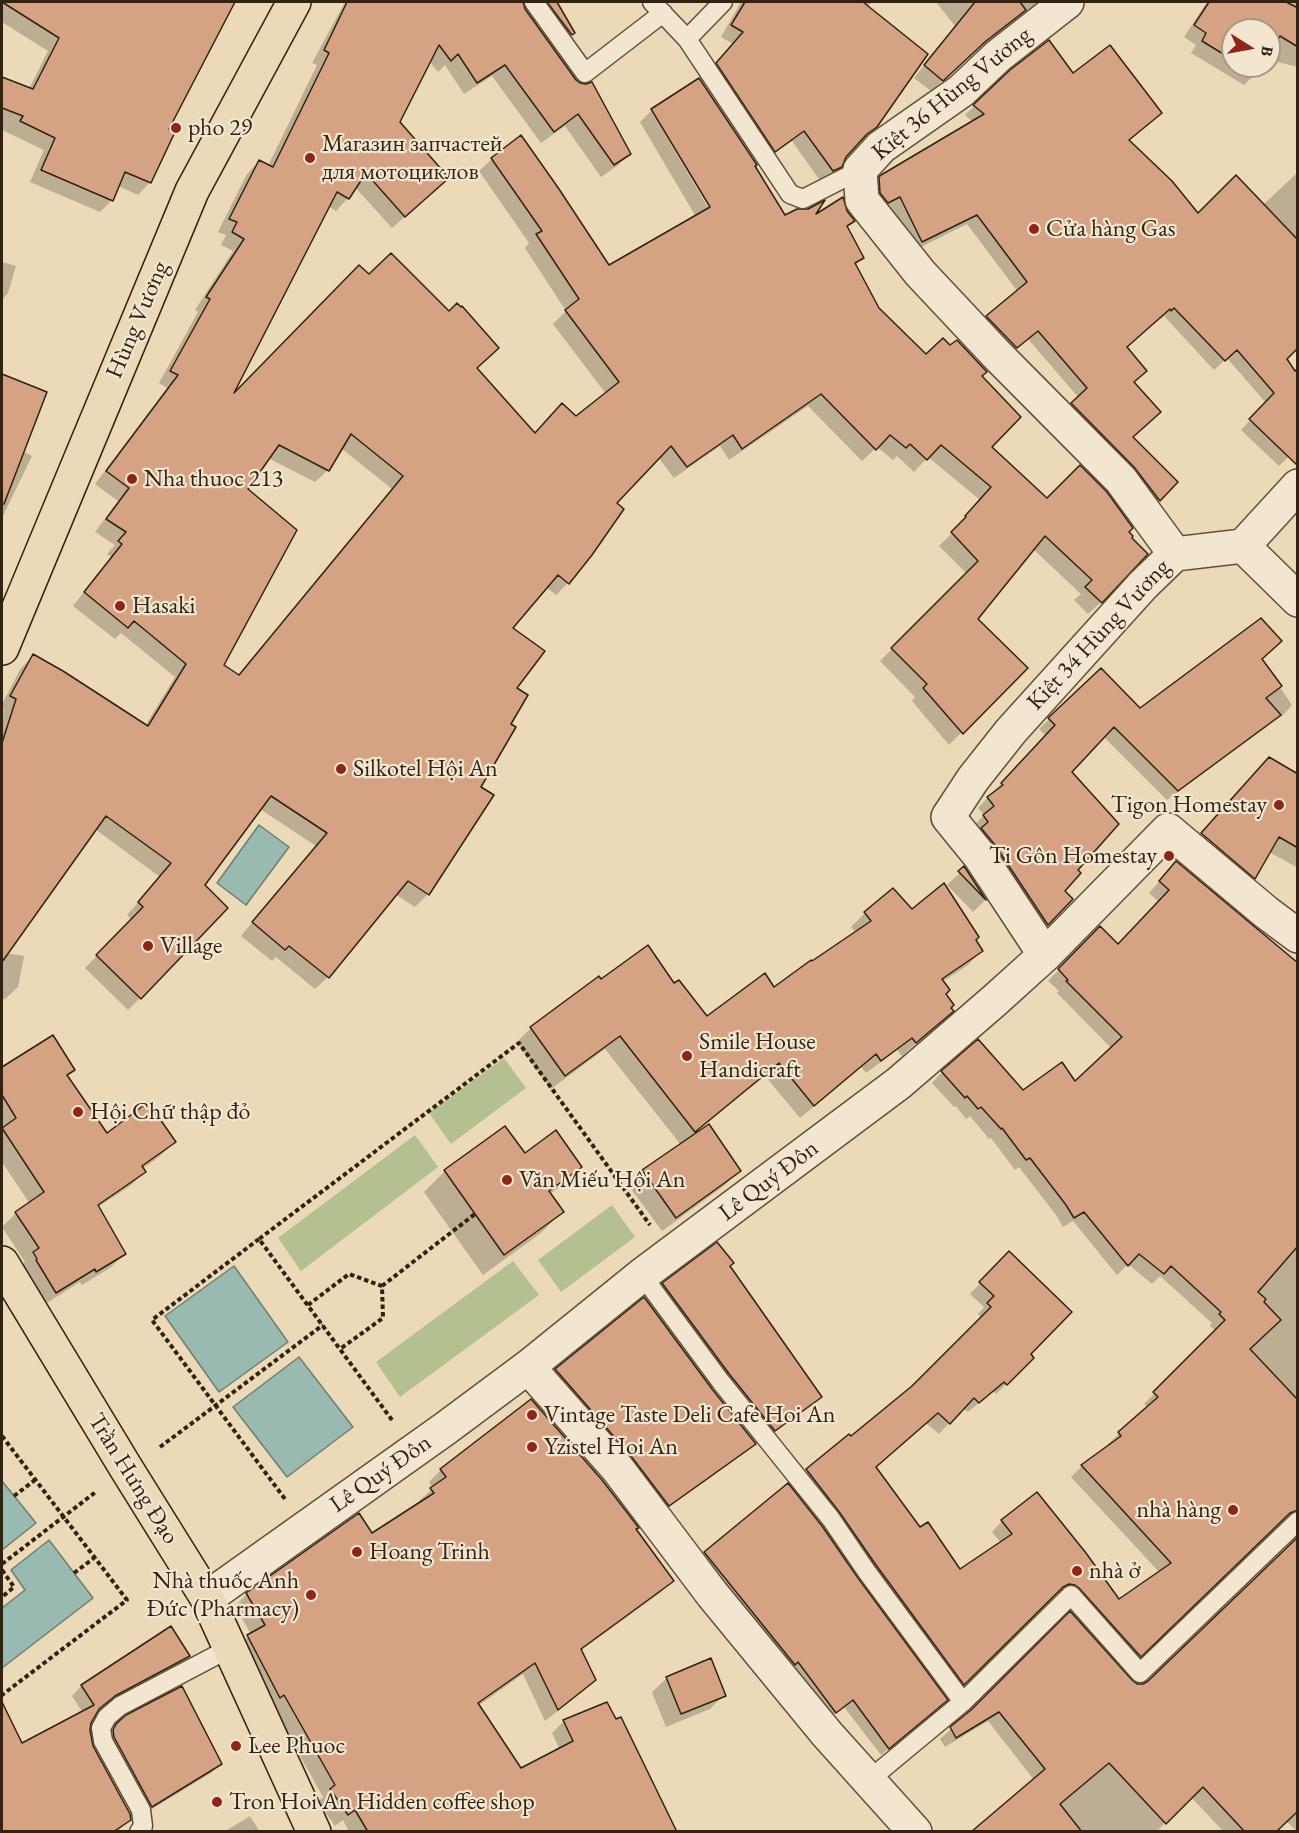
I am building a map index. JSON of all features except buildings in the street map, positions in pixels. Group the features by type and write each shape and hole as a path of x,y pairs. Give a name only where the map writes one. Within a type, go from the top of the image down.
{"main road":[{"name":"Hùng Vương","path":"2,648 192,191 294,2"},
{"name":"Trần Hưng Đạo","path":"2,1263 207,1598 314,1832"}],"street":[{"name":"Kiệt 36 Hùng Vương","path":"861,185 881,147 961,91 998,56 1067,2"},
{"name":"Kiệt 34 Hùng Vương","path":"861,185 920,273 997,355 1121,480 1175,554 1143,585 1011,731 973,779 948,817 979,855 1045,955"},
{"path":"1175,554 1243,546 1298,486"},
{"path":"1243,546 1298,600"},
{"name":"Lê Quý Đôn","path":"207,1598 528,1367 642,1275 899,1083 1045,955 1168,830 1298,936"},
{"path":"528,1367 617,1468 712,1594 827,1734 915,1832"}],"lane":[{"path":"534,2 585,73 658,7 687,39 790,194 803,199 861,185"},
{"path":"687,39 723,2"},
{"path":"642,1275 721,1382 831,1520 963,1702"},
{"path":"869,1780 963,1702 1071,1595 1140,1673 1298,1521"},
{"path":"139,1832 143,1826 141,1810 103,1741 101,1728 107,1717 120,1706 230,1648"}],"path":[{"path":"294,1492 285,1499 152,1320 519,1043 654,1230"},
{"path":"382,1286 475,1214"},
{"path":"259,1239 392,1420 383,1427"},
{"path":"308,1305 349,1274 382,1286"},
{"path":"340,1349 383,1318 382,1286"},
{"path":"160,1447 323,1325"},
{"path":"2,1436 127,1600 2,1695"},
{"path":"2,1564 126,1468"},
{"path":"14,1496 35,1480"},
{"path":"74,1573 94,1558"},
{"path":"2,1570 14,1587 2,1597"}],"green space":[{"path":"504,1058 526,1088 451,1144 429,1113"},
{"path":"415,1135 438,1167 301,1271 278,1238"},
{"path":"612,1205 635,1237 561,1292 538,1260"},
{"path":"513,1261 539,1295 400,1397 376,1362"}],"water":[{"path":"259,825 289,847 246,905 217,883"},
{"path":"234,1266 288,1342 219,1392 165,1316"},
{"path":"299,1357 353,1427 287,1477 233,1407"},
{"path":"2,1481 36,1523 2,1550"},
{"path":"49,1540 93,1598 2,1668 2,1608 25,1590 11,1570"}],"place":[{"name":"pho 29","path":"176,128"},
{"name":"Магазин запчастей для мотоциклов","path":"310,158"},
{"name":"Cửa hàng Gas","path":"1034,229"},
{"name":"Nha thuoc 213","path":"132,479"},
{"name":"Hasaki","path":"120,606"},
{"name":"Silkotel Hội An","path":"341,769"},
{"name":"Tigon Homestay","path":"1279,805"},
{"name":"Ti Gôn Homestay","path":"1169,856"},
{"name":"Village","path":"148,946"},
{"name":"Smile House Handicraft","path":"687,1056"},
{"name":"Hội Chữ thập đỏ","path":"78,1112"},
{"name":"Văn Miếu Hội An","path":"507,1180"},
{"name":"Vintage Taste Deli Cafe Hoi An","path":"532,1415"},
{"name":"Yzistel Hoi An","path":"532,1447"},
{"name":"nhà hàng","path":"1233,1510"},
{"name":"Hoang Trinh","path":"357,1552"},
{"name":"nhà ở","path":"1077,1571"},
{"name":"Nhà thuốc Anh Đức (Pharmacy)","path":"311,1595"},
{"name":"Lee Phuoc","path":"236,1746"},
{"name":"Tron Hoi An Hidden coffee shop","path":"217,1802"}]}
